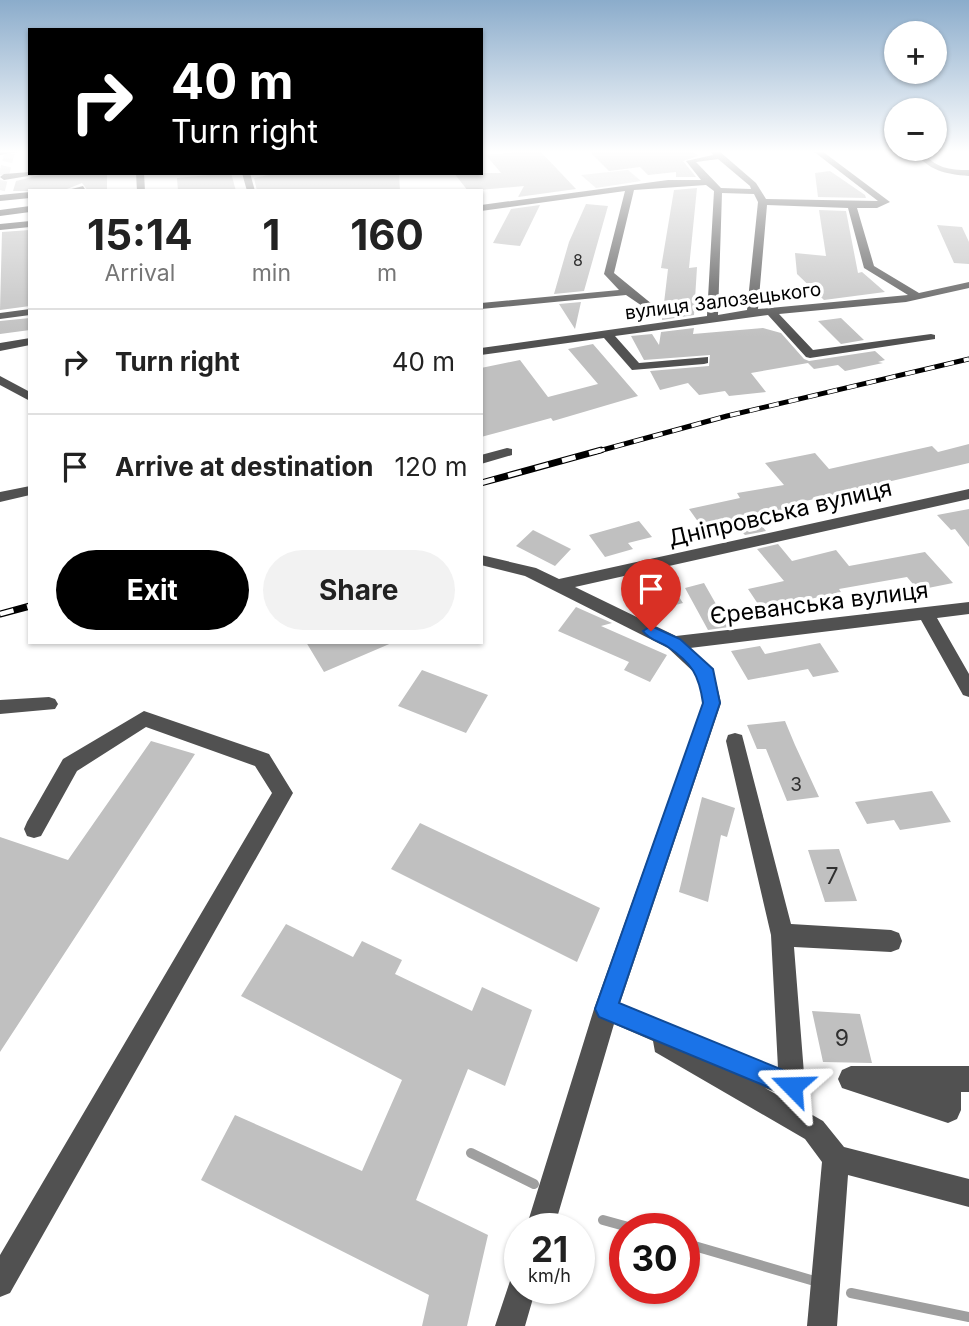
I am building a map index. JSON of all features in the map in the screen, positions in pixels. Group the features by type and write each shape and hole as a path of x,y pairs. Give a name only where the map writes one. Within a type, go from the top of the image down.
{"street":[{"path":"624,213 609,274 654,312"},
{"path":"712,320 717,213"},
{"path":"752,313 762,213"},
{"path":"854,213 869,268 918,297"},
{"path":"0,227 28,224"},
{"name":"вулиця Залозецького","path":"483,352 752,313 918,297 969,285"},
{"path":"483,306 628,292"},
{"path":"0,316 28,312"},
{"path":"772,313 810,354 931,337"},
{"path":"607,334 636,367 704,360"},
{"path":"0,347 28,341"},
{"path":"0,380 28,396"},
{"path":"483,459 507,452"},
{"path":"0,497 28,490"},
{"name":"Дніпровська вулиця","path":"559,585 969,494"},
{"path":"483,560 530,572 674,643 707,674 712,703 606,1009 545,1213"},
{"name":"Єреванська вулиця","path":"674,643 969,608"},
{"path":"926,614 969,690"},
{"path":"0,707 49,704"},
{"path":"0,1283 283,793 262,760 144,719 70,765 34,829"},
{"path":"606,1009 792,1086 782,935 735,741"},
{"path":"782,935 891,941"},
{"path":"606,1009 814,1130 836,1158 969,1193"},
{"path":"822,1326 836,1158"},
{"path":"510,1326 516,1304"}],"building":[{"path":"509,213 536,213 520,246 493,243"},
{"path":"582,213 606,213 584,291 554,294 569,242"},
{"path":"670,213 695,213 689,268 697,267 694,315 662,320 668,269 661,268"},
{"path":"819,213 846,213 858,273 862,272 885,292 824,300 797,274 795,253 826,256"},
{"path":"937,225 962,227 969,242 969,264 954,263"},
{"path":"28,230 28,306 0,310 2,232"},
{"path":"581,302 575,329 559,304"},
{"path":"28,318 28,330 0,334 0,321"},
{"path":"841,318 864,340 841,344 818,321"},
{"path":"694,328 693,334 763,328 781,333 804,359 809,361 875,351 885,360 878,362 883,363 845,371 838,365 814,369 808,363 751,373 766,392 729,396 725,391 699,395 688,383 660,390 650,371 709,366 710,355 644,360 631,336 652,334 659,345 661,332"},
{"path":"593,344 638,396 553,421 551,418 483,436 483,368 520,360 548,397 598,384 568,349"},
{"path":"969,444 969,463 784,506 790,514 757,520 766,531 745,535 741,531 709,537 689,509 740,498 737,493 784,485 765,463 815,453 829,469 932,446 938,452"},
{"path":"969,509 969,547 955,529 951,530 937,515"},
{"path":"639,521 652,537 628,543 633,549 605,557 589,535"},
{"path":"533,530 571,549 555,566 516,546"},
{"path":"778,544 792,561 836,550 849,566 925,552 953,583 918,590 907,577 839,589 841,592 762,610 748,589 784,581 757,549"},
{"path":"669,582 683,603 653,611 639,590"},
{"path":"704,583 729,627 708,630 685,588"},
{"path":"576,607 612,623 601,626 667,655 650,682 624,670 629,662 558,631"},
{"path":"820,643 839,672 813,677 808,669 748,680 731,651 760,646 765,654"},
{"path":"307,644 389,644 324,672"},
{"path":"422,670 488,695 466,733 398,706"},
{"path":"785,721 819,797 787,801 766,749 757,749 747,725"},
{"path":"151,741 195,754 0,1052 0,837 68,860"},
{"path":"932,791 951,822 900,830 894,820 867,824 855,802"},
{"path":"702,797 735,808 727,837 721,835 708,902 679,892"},
{"path":"420,823 600,908 577,962 391,869"},
{"path":"839,849 857,901 825,902 808,850"},
{"path":"286,924 353,957 362,941 402,960 395,974 472,1011 482,987 532,1010 505,1086 468,1069 416,1200 488,1235 467,1326 422,1326 429,1295 201,1180 235,1115 362,1171 402,1080 241,996"},
{"path":"812,1011 860,1014 872,1063 823,1062"}],"waterway":[{"path":"471,1153 534,1184"},
{"path":"603,1220 609,1222"},
{"path":"700,1248 811,1280"},
{"path":"851,1293 969,1317"}],"railway":[{"path":"595,452 727,416 969,359"},
{"path":"483,482 601,450"},
{"path":"0,614 28,607"}],"route":[{"path":"651,631 674,643 707,674 712,703 606,1009 792,1086"}]}
